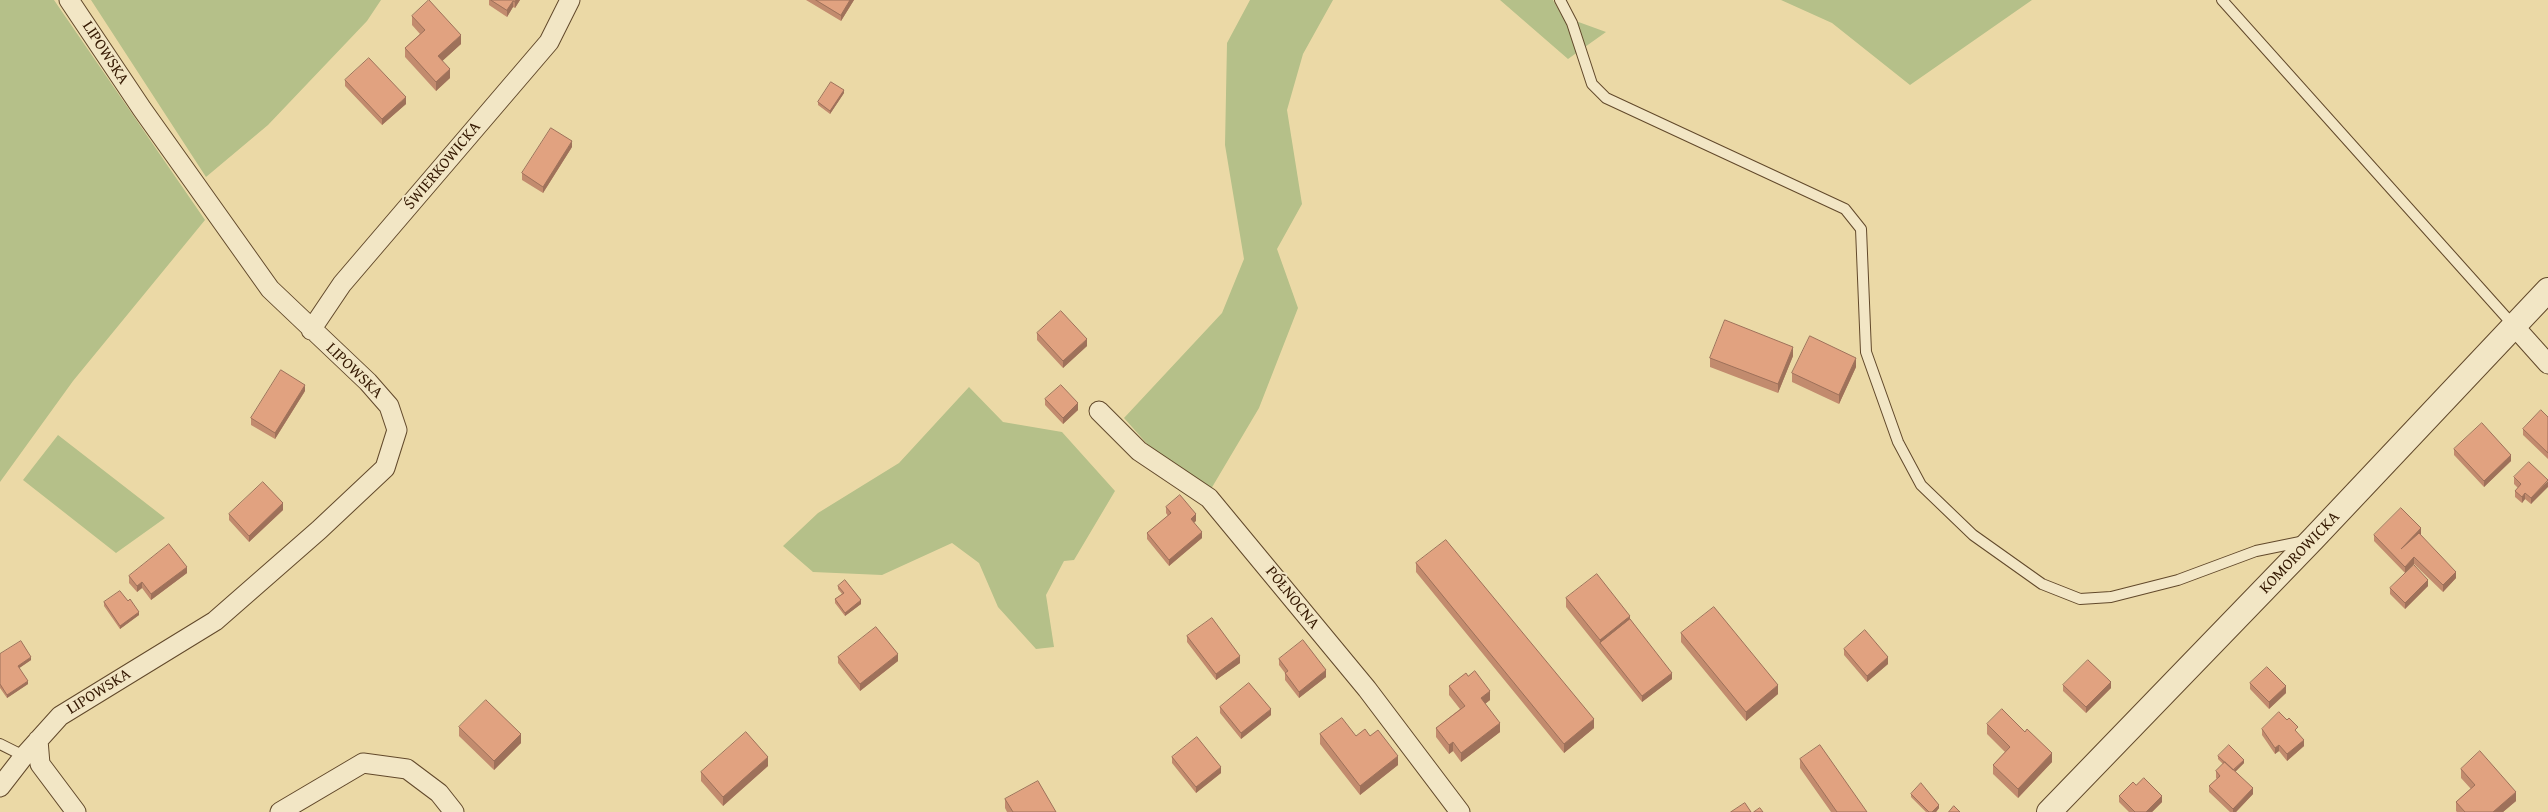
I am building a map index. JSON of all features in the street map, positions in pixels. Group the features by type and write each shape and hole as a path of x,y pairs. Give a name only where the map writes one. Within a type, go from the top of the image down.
{"street":[{"name":"LIPOWSKA","path":"38,740 60,716 215,621 319,530 385,468 397,430 389,406 368,382 270,290 142,110 69,0"},
{"name":"ŚWIERKOWICKA","path":"311,330 342,284 549,42 570,0"},
{"name":"KOMOROWICKA","path":"2049,812 2313,539 2548,290"},
{"path":"2514,326 2548,364"},
{"name":"PÓŁNOCNA","path":"1099,410 1139,451 1209,498 1366,689 1460,812"},
{"path":"0,787 38,740"},
{"path":"38,740 40,764 76,812"},
{"path":"280,812 363,763 407,769 439,793 454,812"}],"lane":[{"path":"1560,0 1572,23 1592,84 1606,98 1845,210 1855,219 1861,229 1866,352 1898,442 1921,485 1973,535 2042,584 2080,598 2111,596 2178,580 2256,551 2313,539"},
{"path":"2222,0 2514,326"},
{"path":"0,744 24,756"}],"green space":[{"path":"0,0 54,0 205,220 73,381 0,482"},
{"path":"91,0 381,0 367,21 268,125 206,177"},
{"path":"1250,0 1333,0 1303,54 1287,110 1302,204 1277,249 1298,308 1259,408 1211,489 1148,445 1124,418 1222,313 1244,259 1225,145 1227,43"},
{"path":"1500,0 1553,0 1562,16 1606,32 1568,59"},
{"path":"1781,0 2032,0 1910,85 1832,23"},
{"path":"969,387 1003,422 1062,432 1115,491 1074,560 1064,561 1046,595 1054,647 1036,649 998,607 979,563 952,543 882,575 813,572 783,546 818,513 899,463"},
{"path":"58,435 165,518 116,553 23,480"}],"building":[{"path":"429,0 461,35 438,56 450,69 436,82 405,48 425,30 412,16"},
{"path":"491,0 516,0 515,2 513,1 507,10"},
{"path":"816,0 850,0 841,15"},
{"path":"369,58 406,97 382,119 345,80"},
{"path":"831,82 844,90 830,111 818,102"},
{"path":"551,128 572,141 543,187 522,173"},
{"path":"1061,311 1087,339 1063,361 1037,333"},
{"path":"1725,320 1793,347 1778,384 1710,358"},
{"path":"1810,336 1856,358 1839,395 1792,373"},
{"path":"281,370 305,385 275,433 251,418"},
{"path":"1061,385 1078,403 1063,418 1045,399"},
{"path":"2541,410 2548,417 2548,453 2523,429"},
{"path":"2482,423 2511,455 2484,481 2454,449"},
{"path":"2529,462 2548,480 2531,498 2525,493 2522,497 2515,491 2521,484 2514,477"},
{"path":"263,482 283,503 249,536 229,514"},
{"path":"1180,495 1196,514 1191,519 1202,532 1169,560 1147,533 1171,513 1166,507"},
{"path":"2401,508 2421,528 2401,549 2419,533 2456,572 2443,585 2414,557 2405,567 2374,535"},
{"path":"1446,540 1594,719 1564,744 1416,563"},
{"path":"169,544 187,567 151,594 142,582 137,586 129,576"},
{"path":"2414,565 2428,580 2405,603 2390,588"},
{"path":"1597,574 1630,616 1600,640 1566,598"},
{"path":"845,580 861,600 845,613 835,599 844,593 838,586"},
{"path":"120,591 128,601 130,599 139,612 120,626 104,602"},
{"path":"1714,607 1778,685 1746,712 1681,633"},
{"path":"1212,618 1240,656 1216,674 1187,636"},
{"path":"1630,619 1672,673 1642,696 1600,643"},
{"path":"876,627 898,654 860,684 838,657"},
{"path":"1865,630 1888,657 1867,676 1844,649"},
{"path":"1303,640 1326,670 1299,692 1285,673 1288,671 1279,659"},
{"path":"21,641 31,657 18,666 28,681 7,695 0,684 0,654"},
{"path":"2088,660 2111,682 2086,707 2063,685"},
{"path":"2267,667 2286,686 2269,702 2250,683"},
{"path":"1475,671 1490,691 1481,698 1500,723 1461,753 1453,742 1449,745 1436,728 1465,706 1449,686 1466,673 1468,676"},
{"path":"1249,683 1271,709 1241,733 1220,707"},
{"path":"486,700 521,734 494,761 459,727"},
{"path":"2002,709 2025,732 2027,729 2052,753 2018,789 1993,765 2010,747 1987,724"},
{"path":"2279,712 2298,727 2295,730 2304,740 2287,754 2279,745 2275,748 2262,729"},
{"path":"1342,718 1356,736 1365,729 1370,736 1378,730 1398,756 1360,786 1320,734"},
{"path":"746,732 768,757 723,797 701,772"},
{"path":"1197,737 1221,767 1196,787 1172,757"},
{"path":"1820,745 1867,812 1837,812 1800,759"},
{"path":"2229,745 2244,760 2233,770 2218,756"},
{"path":"2480,751 2516,792 2493,812 2465,812 2456,802 2475,785 2461,769"},
{"path":"2225,762 2253,788 2233,809 2209,786 2220,776 2216,771"},
{"path":"2144,778 2162,796 2146,812 2135,812 2119,796 2133,782 2136,785"},
{"path":"1038,781 1056,812 1013,812 1005,799"},
{"path":"1921,783 1939,805 1932,812 1929,812 1911,794"},
{"path":"1745,803 1751,812 1731,812"},
{"path":"1954,806 1960,812 1949,812"},
{"path":"1760,808 1763,812 1754,812"}]}
